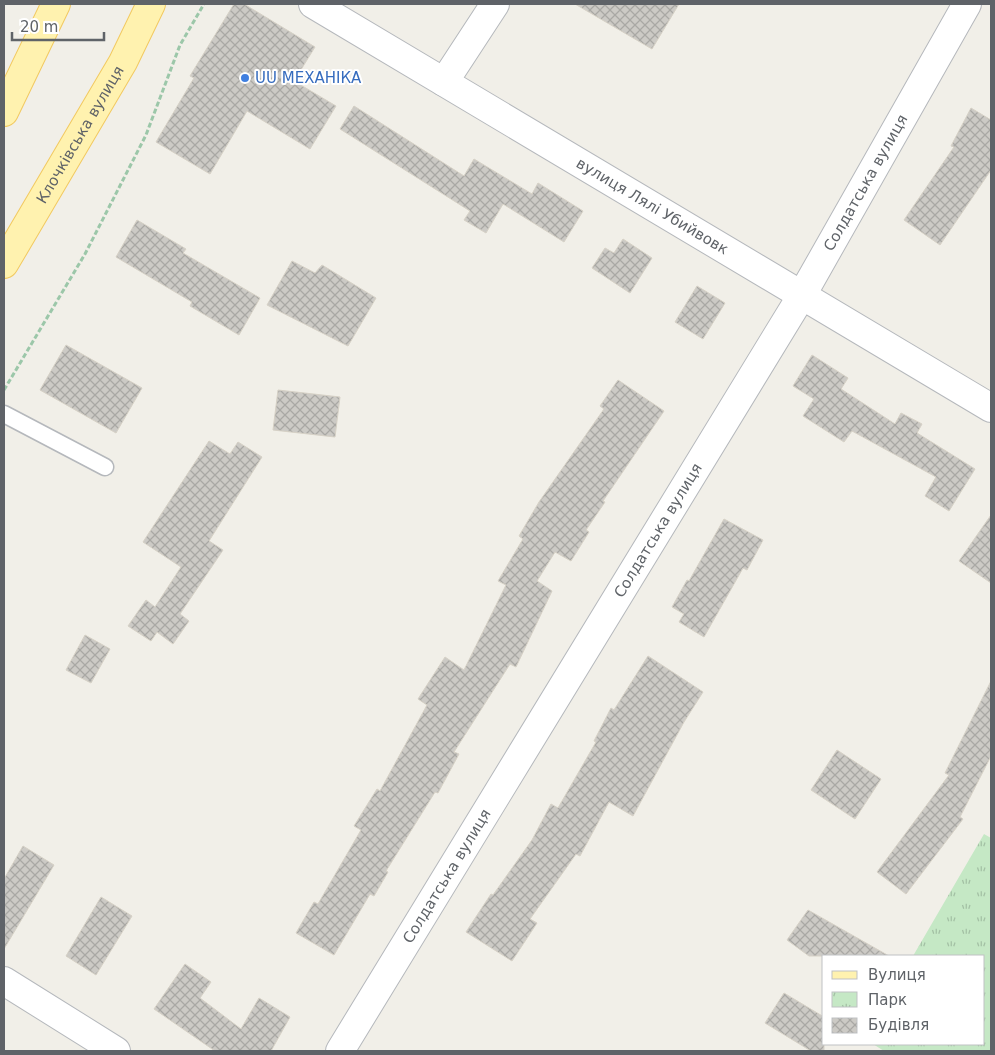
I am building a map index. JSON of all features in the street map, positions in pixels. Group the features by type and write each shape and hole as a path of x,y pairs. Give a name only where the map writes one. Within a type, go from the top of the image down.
{"main road":[{"path":"4,112 56,4"},
{"name":"Клочківська вулиця","path":"4,264 123,62 151,4"}],"street":[{"name":"вулиця Лялі Убийвовк","path":"313,4 991,408"},
{"path":"444,82 495,4"},
{"name":"Солдатська вулиця","path":"340,1051 802,295 967,4"},
{"path":"4,981 116,1051"}],"lane":[{"path":"4,414 105,467"}],"path":[{"path":"4,390 85,254 146,135 180,45 204,4"}],"green space":[{"path":"984,834 991,838 991,1051 884,1051 875,1045 985,1045 985,955 914,955"}],"building":[{"name":"UU МЕХАНІКА","path":"234,4 244,4 315,47 294,81 336,106 310,149 247,111 210,174 156,142 194,78 190,76"},
{"path":"575,4 679,4 652,49"},
{"path":"354,106 464,176 474,159 532,194 538,183 583,211 564,242 503,204 486,233 464,220 470,211 340,129"},
{"path":"971,108 991,120 991,170 940,245 904,220 954,147 951,146"},
{"path":"137,220 186,249 183,253 260,298 239,335 190,306 192,302 116,257"},
{"path":"623,239 652,258 630,293 592,268 605,248 614,253"},
{"path":"292,261 315,273 322,265 376,298 348,346 267,305"},
{"path":"697,286 725,303 703,339 675,322"},
{"path":"66,345 142,388 116,433 40,390"},
{"path":"812,355 848,378 841,389 895,424 901,413 922,424 917,433 975,469 949,511 925,496 936,477 852,431 844,442 803,416 814,399 793,386"},
{"path":"618,380 664,411 603,501 605,502 586,530 589,532 571,561 555,552 537,581 552,591 516,667 510,664 454,752 459,754 438,793 435,792 386,871 388,872 374,896 370,894 334,955 296,933 314,902 318,904 361,830 354,826 377,789 380,791 427,705 418,699 445,657 464,670 506,585 498,581 523,539 519,536 539,502 604,409 600,406"},
{"path":"278,390 340,397 335,437 273,430"},
{"path":"209,441 230,454 238,442 262,457 209,541 223,550 180,614 189,621 173,644 157,632 151,641 128,626 146,600 155,607 181,567 143,542"},
{"path":"991,515 991,583 959,561"},
{"path":"724,519 763,540 747,570 743,568 704,637 679,622 684,614 672,607"},
{"path":"85,635 110,649 91,683 66,670"},
{"path":"648,656 703,692 684,722 633,816 609,802 580,856 576,854 530,919 537,923 512,961 466,932 491,894 493,895 532,840 551,804 558,808 596,742 594,741 611,708 614,710"},
{"path":"991,681 991,756 960,817 963,819 906,894 877,872 949,775 945,773"},
{"path":"837,750 881,779 855,819 811,790"},
{"path":"23,846 54,865 4,949 4,879"},
{"path":"101,897 132,916 96,975 66,956"},
{"path":"808,910 887,955 809,956 787,940"},
{"path":"185,964 211,982 200,998 241,1029 259,998 290,1017 271,1051 215,1051 154,1009"},
{"path":"784,993 822,1016 822,1045 824,1045 824,1051 811,1051 765,1023"}],"place":[{"name":"UU МЕХАНІКА","path":"245,78"}]}
